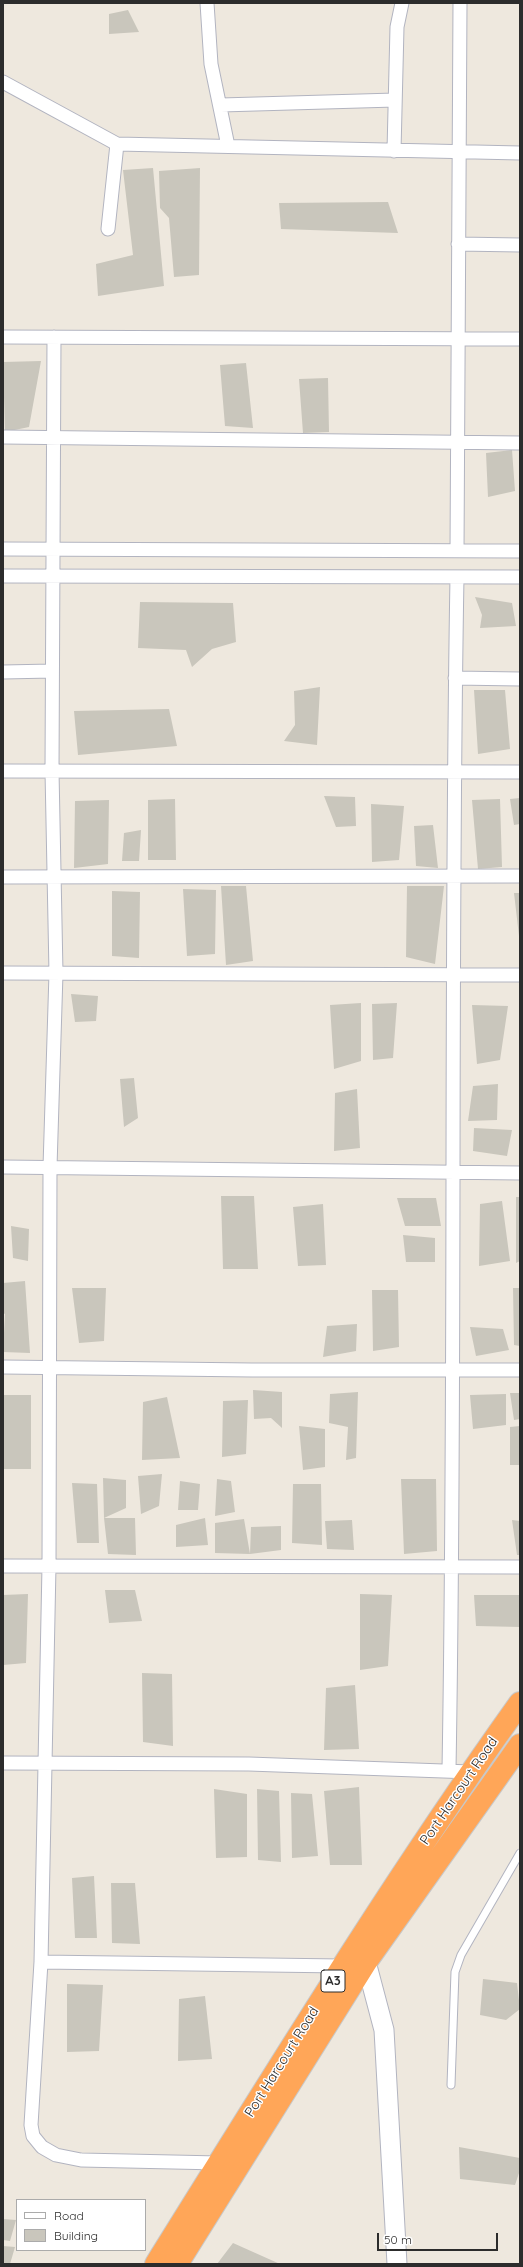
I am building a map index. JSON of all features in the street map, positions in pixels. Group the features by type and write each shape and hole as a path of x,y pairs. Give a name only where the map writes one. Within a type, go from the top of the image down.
{"highway":[{"name":"Port Harcourt Road","path":"156,2264 342,1966 471,1772 520,1704"},
{"name":"Port Harcourt Road","path":"177,2264 366,1962 520,1745"}],"street":[{"path":"207,3 211,64 228,146"},
{"path":"394,151 397,27 402,3"},
{"path":"457,551 460,3"},
{"path":"3,82 117,144 520,153"},
{"path":"220,105 395,100"},
{"path":"108,229 117,144"},
{"path":"458,244 520,245"},
{"path":"3,337 520,338"},
{"path":"54,337 52,771 56,973 50,1168 49,1566 41,1962 30,2125 33,2136 42,2147 56,2155 81,2160 219,2163"},
{"path":"3,437 520,443"},
{"path":"3,549 520,551"},
{"path":"3,576 520,577"},
{"path":"449,1770 453,1567 454,1370 453,771 457,577"},
{"path":"3,672 52,671"},
{"path":"455,678 520,679"},
{"path":"3,771 520,772"},
{"path":"3,877 520,876"},
{"path":"3,973 520,975"},
{"path":"3,1167 520,1173"},
{"path":"3,1367 520,1370"},
{"path":"3,1566 520,1567"},
{"path":"3,1763 249,1764 449,1770 471,1772"},
{"path":"41,1962 342,1966"},
{"path":"366,1962 384,2030 397,2264"}],"lane":[{"path":"451,2085 455,1972 461,1955 520,1853"}],"building":[{"path":"128,10 139,32 109,34 109,14"},
{"path":"153,168 164,286 98,296 96,264 133,255 123,170"},
{"path":"200,168 199,275 174,277 169,218 160,208 159,171"},
{"path":"388,202 398,233 281,229 279,203"},
{"path":"41,361 29,427 5,432 3,362"},
{"path":"246,363 253,428 225,426 220,365"},
{"path":"328,378 329,432 303,433 299,379"},
{"path":"512,450 515,491 488,497 486,453"},
{"path":"475,597 512,603 516,626 480,628 482,615"},
{"path":"140,602 233,603 236,642 212,649 192,667 186,650 138,648"},
{"path":"320,687 317,745 284,741 295,725 294,691"},
{"path":"474,690 505,690 510,749 478,754"},
{"path":"169,709 177,746 78,755 74,711"},
{"path":"324,796 355,797 356,826 336,827"},
{"path":"520,798 520,824 514,825 510,799"},
{"path":"175,799 176,860 148,860 148,800"},
{"path":"500,799 502,867 478,869 472,800"},
{"path":"109,800 108,864 74,868 75,801"},
{"path":"371,804 404,806 399,860 372,862"},
{"path":"433,825 438,868 416,866 414,826"},
{"path":"141,830 139,861 122,861 124,833"},
{"path":"221,886 246,886 253,961 226,965"},
{"path":"407,886 444,886 435,964 406,957"},
{"path":"183,889 216,890 215,954 187,956"},
{"path":"112,891 140,892 139,958 112,956"},
{"path":"514,893 520,893 520,936 519,936"},
{"path":"71,994 98,996 96,1021 75,1022"},
{"path":"361,1003 361,1061 334,1069 330,1005"},
{"path":"397,1003 393,1058 373,1060 372,1004"},
{"path":"472,1005 508,1006 500,1060 477,1064"},
{"path":"134,1078 138,1118 124,1127 120,1079"},
{"path":"498,1084 497,1120 468,1121 473,1086"},
{"path":"357,1089 360,1148 334,1151 335,1093"},
{"path":"474,1128 512,1130 507,1156 473,1151"},
{"path":"221,1196 254,1196 258,1269 223,1269"},
{"path":"516,1197 520,1197 520,1261 516,1263"},
{"path":"397,1198 436,1198 441,1226 405,1226"},
{"path":"502,1201 510,1261 479,1266 480,1204"},
{"path":"323,1204 326,1265 298,1266 293,1207"},
{"path":"11,1226 29,1229 28,1261 13,1258"},
{"path":"403,1235 435,1238 435,1262 406,1262"},
{"path":"25,1281 30,1353 3,1352 5,1314 3,1313 3,1283"},
{"path":"72,1288 106,1288 104,1341 79,1343"},
{"path":"513,1288 520,1288 520,1346 514,1345"},
{"path":"372,1290 398,1290 399,1347 373,1351"},
{"path":"357,1324 356,1351 323,1357 327,1326"},
{"path":"470,1327 503,1329 509,1350 476,1356"},
{"path":"253,1390 282,1392 282,1428 271,1418 254,1419"},
{"path":"358,1392 356,1458 346,1460 348,1427 329,1423 330,1394"},
{"path":"510,1393 520,1393 520,1419 514,1420"},
{"path":"506,1394 506,1425 473,1429 470,1395"},
{"path":"3,1395 31,1395 31,1469 3,1469"},
{"path":"167,1397 180,1458 142,1460 143,1402"},
{"path":"248,1400 246,1454 222,1457 223,1401"},
{"path":"299,1426 325,1429 325,1467 303,1470"},
{"path":"520,1426 520,1465 510,1465 510,1427"},
{"path":"162,1474 159,1506 141,1514 138,1476"},
{"path":"103,1478 126,1480 126,1508 104,1518"},
{"path":"217,1479 231,1481 235,1512 215,1516"},
{"path":"401,1479 436,1479 437,1551 404,1554"},
{"path":"180,1481 200,1484 198,1510 178,1510"},
{"path":"72,1483 97,1484 99,1543 77,1543"},
{"path":"293,1484 321,1484 322,1545 292,1543"},
{"path":"104,1518 135,1518 136,1555 108,1554"},
{"path":"205,1518 208,1545 176,1547 176,1525"},
{"path":"244,1519 250,1554 215,1553 215,1523"},
{"path":"352,1520 354,1550 327,1549 325,1521"},
{"path":"512,1520 520,1521 520,1555 517,1555"},
{"path":"281,1526 281,1550 250,1554 251,1527"},
{"path":"105,1590 135,1590 142,1621 109,1623"},
{"path":"28,1594 26,1663 3,1665 3,1595"},
{"path":"360,1594 392,1595 388,1666 360,1670"},
{"path":"474,1595 520,1595 520,1627 476,1626"},
{"path":"142,1673 172,1674 173,1746 143,1742"},
{"path":"355,1685 359,1749 324,1750 326,1688"},
{"path":"359,1787 362,1865 330,1865 324,1791"},
{"path":"214,1789 247,1794 247,1857 216,1858"},
{"path":"257,1789 279,1791 281,1862 258,1860"},
{"path":"291,1793 312,1794 318,1856 292,1858"},
{"path":"94,1876 97,1938 75,1938 72,1878"},
{"path":"111,1883 135,1883 140,1944 112,1943"},
{"path":"483,1979 517,1983 520,2009 506,2020 480,2015"},
{"path":"67,1984 103,1985 99,2051 67,2052"},
{"path":"205,1996 212,2059 178,2061 179,1999"},
{"path":"459,2147 520,2158 520,2170 515,2185 460,2179"},
{"path":"3,2219 16,2220 10,2241 3,2240"},
{"path":"233,2243 280,2264 217,2264"},
{"path":"3,2246 15,2247 10,2264 3,2264"}]}
